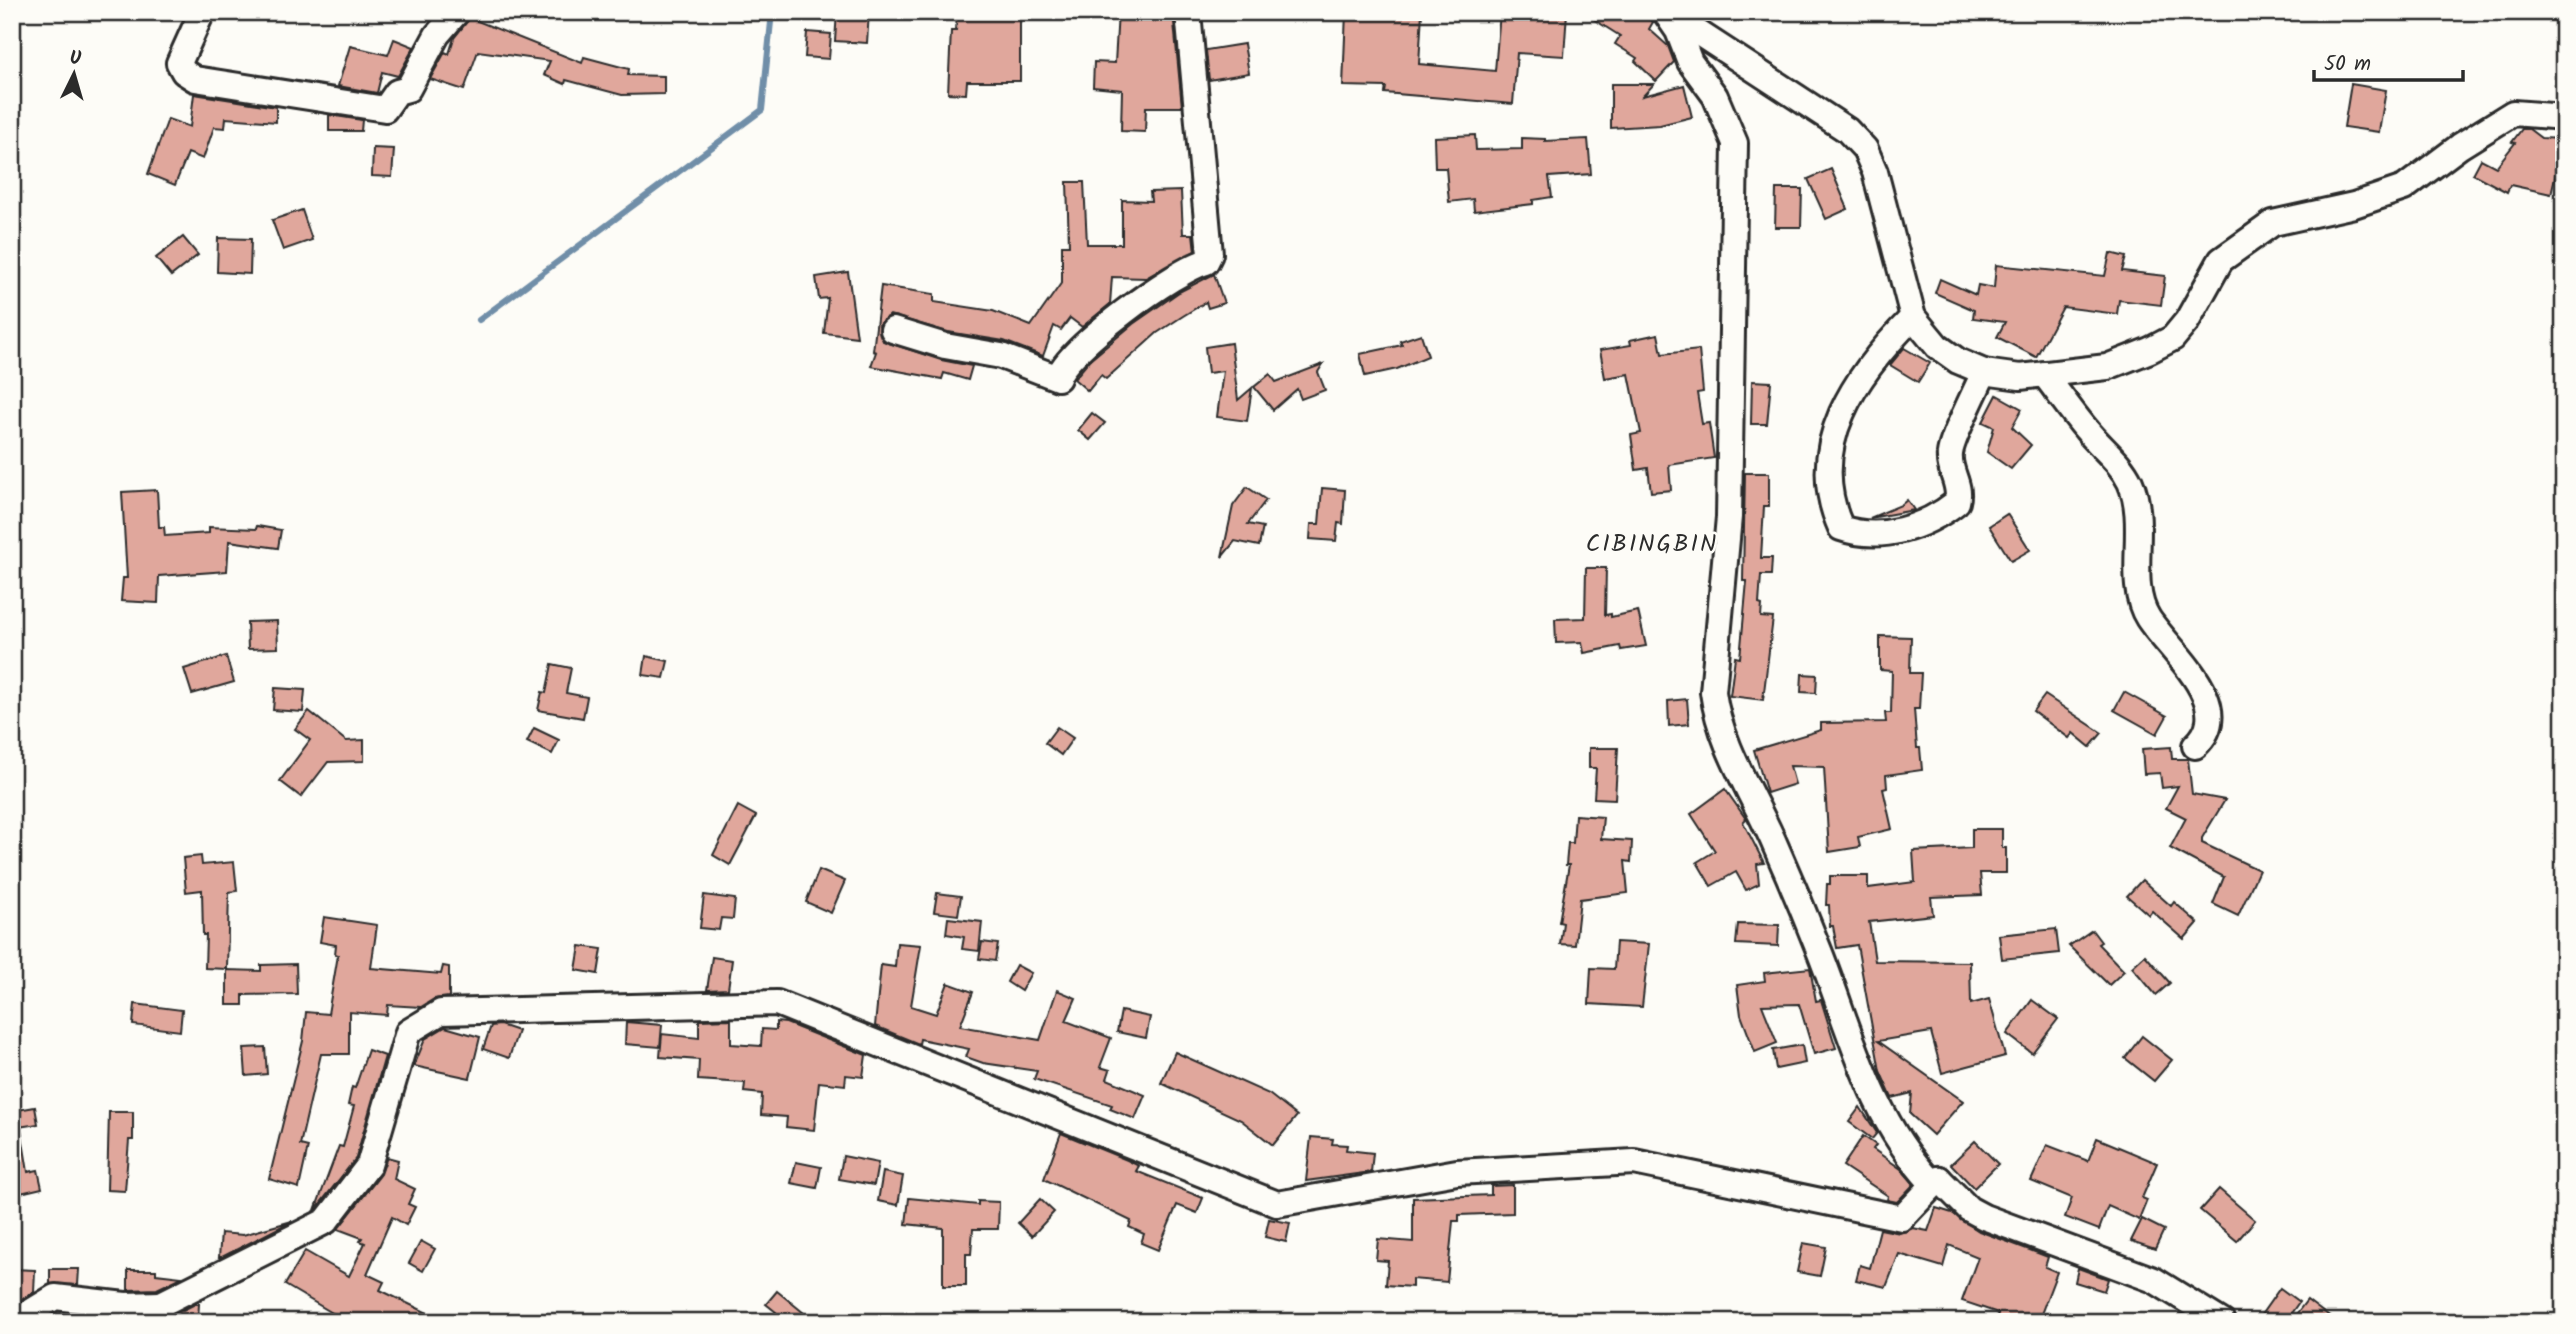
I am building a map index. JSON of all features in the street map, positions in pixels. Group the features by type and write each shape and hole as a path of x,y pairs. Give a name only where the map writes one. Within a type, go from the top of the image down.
{"street":[{"path":"202,12 179,63 184,72 195,79 385,109 397,92 408,89 437,35 457,12"},
{"path":"893,330 946,346 1001,356 1058,378 1060,370 1076,353 1127,309 1198,264 1206,262 1210,254 1188,12"},
{"path":"1666,12 1847,130 1865,149 1875,172 1913,317 1937,346 1958,360 1984,372 2004,377 2107,367 2172,338 2188,321 2221,260 2273,223 2354,205 2404,188 2460,145 2513,113 2564,117"},
{"path":"1666,12 1678,32 1690,62 1715,96 1735,143 1729,517 1713,692 1717,717 1820,953 1858,1061 1876,1100 1905,1153 1931,1182 1939,1179"},
{"path":"1913,317 1884,345 1864,373 1836,427 1827,455 1828,484 1830,505 1840,528 1870,535 1905,530 1957,502 1960,494 1949,456 1952,443 1984,372"},
{"path":"2043,374 2130,482 2138,508 2140,598 2147,616 2184,661 2208,705 2211,722 2208,734 2195,746"},
{"path":"13,1322 55,1297 125,1305 160,1313 326,1221 369,1165 408,1032 441,1012 776,1003 1277,1204 1457,1172 1634,1162 1902,1217 1939,1179"},
{"path":"1939,1179 1969,1209 1984,1217 2154,1280 2222,1322"}],"building":[{"path":"837,12 869,12 867,43 835,41"},
{"path":"957,12 1020,12 1020,81 967,81 966,94 948,93 951,31 956,31"},
{"path":"1118,12 1173,12 1182,107 1146,107 1145,132 1121,131 1122,90 1093,87 1094,62 1115,63"},
{"path":"1346,12 1422,12 1419,64 1495,71 1500,12 1567,12 1564,56 1517,53 1513,104 1385,93 1386,87 1343,86"},
{"path":"1582,12 1637,12 1653,22 1649,29 1668,46 1674,62 1656,81 1635,61 1637,58 1615,44 1620,36"},
{"path":"470,18 582,63 584,57 629,69 628,75 664,76 664,94 622,95 566,80 565,84 544,75 550,61 478,51 464,90 430,79 445,52 449,54 454,38"},
{"path":"807,32 831,34 829,59 805,57"},
{"path":"394,39 414,47 398,76 382,72 377,93 338,86 350,46 388,55"},
{"path":"1244,44 1249,73 1209,80 1206,50"},
{"path":"1611,84 1654,84 1643,96 1684,85 1692,117 1660,125 1611,128"},
{"path":"2351,84 2386,90 2379,132 2344,127"},
{"path":"194,94 276,107 276,122 226,118 225,128 214,127 203,159 188,153 175,185 148,174 168,119 190,127"},
{"path":"329,115 362,120 361,131 329,131"},
{"path":"2522,129 2529,129 2541,138 2564,139 2564,160 2559,160 2551,194 2510,185 2507,192 2473,174 2481,159 2496,167 2515,143 2512,142"},
{"path":"1475,135 1476,150 1522,149 1522,138 1545,141 1588,139 1591,174 1549,177 1552,197 1533,200 1533,204 1474,211 1473,199 1449,202 1446,168 1435,168 1434,137"},
{"path":"373,148 394,149 392,177 372,176"},
{"path":"1831,169 1848,209 1826,219 1808,179"},
{"path":"1067,182 1084,182 1087,244 1122,244 1122,200 1151,201 1150,192 1181,191 1183,234 1193,234 1195,251 1146,278 1112,277 1110,304 1082,327 1070,318 1061,330 1054,326 1043,356 1004,341 948,332 890,315 879,325 883,341 941,360 972,366 968,380 944,373 942,379 871,366 876,352 873,351 881,286 934,294 934,302 993,311 1031,326 1062,282 1062,245 1069,245"},
{"path":"1776,189 1802,189 1801,227 1775,227"},
{"path":"302,210 312,240 283,250 272,220"},
{"path":"183,237 198,255 171,276 156,258"},
{"path":"218,238 251,239 250,274 217,272"},
{"path":"2110,253 2126,257 2122,271 2165,276 2161,305 2119,300 2117,314 2063,307 2036,357 1997,337 2005,322 1973,318 1974,310 1935,293 1940,279 1976,295 1978,285 1994,288 1996,265 2105,276"},
{"path":"848,272 857,337 824,333 828,298 819,299 816,277"},
{"path":"1214,274 1224,303 1208,308 1206,302 1183,316 1157,333 1106,379 1101,375 1088,391 1074,379 1090,360 1133,324 1179,292"},
{"path":"1421,334 1428,356 1397,369 1365,376 1360,354 1402,345 1400,341"},
{"path":"1658,334 1662,354 1699,350 1703,392 1697,393 1702,424 1709,423 1714,458 1669,465 1671,490 1651,492 1648,468 1636,470 1631,435 1641,433 1629,374 1605,378 1600,350 1631,345 1630,340"},
{"path":"1231,343 1238,400 1252,388 1247,421 1217,417 1223,371 1208,373 1205,347"},
{"path":"1904,348 1930,363 1918,382 1890,365"},
{"path":"1323,364 1318,372 1325,390 1301,399 1297,389 1273,410 1254,387 1270,374 1276,382"},
{"path":"1752,381 1771,382 1767,424 1751,424"},
{"path":"1997,395 2022,409 2012,427 2031,445 2011,469 1987,452 1994,427 1983,422"},
{"path":"1092,413 1105,423 1090,440 1078,430"},
{"path":"1745,473 1769,473 1769,506 1764,506 1761,558 1772,558 1771,575 1761,575 1759,604 1762,605 1761,617 1773,618 1763,700 1730,696 1735,657 1740,658 1747,581 1743,581"},
{"path":"1247,487 1266,500 1248,524 1263,527 1259,546 1235,541 1222,557 1233,506"},
{"path":"1322,488 1345,490 1343,524 1338,523 1336,541 1310,539 1311,524 1319,524"},
{"path":"157,490 159,527 164,527 165,536 209,533 209,527 256,529 257,526 281,530 278,548 229,541 227,571 159,576 158,603 121,601 123,578 127,578 122,492"},
{"path":"1907,500 1914,510 1870,518 1901,505"},
{"path":"2007,514 2030,550 2011,561 1989,526"},
{"path":"1586,568 1606,568 1605,615 1611,614 1611,617 1638,611 1646,646 1621,650 1620,646 1584,653 1582,642 1556,643 1555,619 1585,618"},
{"path":"277,621 278,648 248,649 247,622"},
{"path":"1880,636 1911,637 1910,673 1921,673 1919,709 1914,709 1922,770 1886,775 1887,788 1883,789 1892,829 1858,837 1860,847 1829,852 1824,767 1790,766 1795,784 1767,793 1754,750 1821,730 1821,723 1886,722 1885,713 1891,713 1892,671 1880,670"},
{"path":"226,656 234,682 192,694 184,669"},
{"path":"646,656 668,661 664,678 643,675"},
{"path":"552,664 571,668 566,693 587,697 583,718 538,710 542,692 546,693"},
{"path":"1802,674 1817,675 1816,693 1801,692"},
{"path":"275,688 305,690 303,712 273,710"},
{"path":"2124,692 2167,716 2157,734 2114,710"},
{"path":"2045,695 2102,733 2090,747 2073,733 2069,738 2033,711"},
{"path":"1687,699 1689,724 1669,726 1668,701"},
{"path":"309,711 346,741 364,740 364,761 328,762 301,797 280,781 310,740 295,729"},
{"path":"1057,727 1073,738 1061,755 1045,743"},
{"path":"534,728 559,740 552,754 527,742"},
{"path":"2171,747 2172,759 2188,759 2192,794 2225,800 2202,838 2202,843 2259,870 2238,916 2213,904 2224,877 2170,848 2186,818 2166,808 2178,786 2162,788 2160,773 2144,774 2142,749"},
{"path":"1589,748 1618,748 1615,799 1594,798 1596,768 1589,768"},
{"path":"1725,789 1746,819 1743,822 1764,863 1757,864 1759,884 1746,890 1736,872 1711,886 1697,862 1715,851 1691,814"},
{"path":"738,806 756,816 730,865 713,855"},
{"path":"1575,815 1603,817 1601,839 1632,841 1631,862 1625,861 1628,893 1580,899 1575,945 1560,944 1563,923 1559,922 1569,865 1566,865 1568,843 1573,843"},
{"path":"1972,829 2002,829 2002,848 2006,848 2006,873 1980,873 1982,895 1931,897 1933,915 1869,922 1875,961 1970,962 1971,1004 1989,999 2005,1056 1942,1073 1931,1032 1878,1041 1963,1101 1933,1135 1910,1114 1912,1093 1892,1098 1880,1071 1857,945 1837,948 1833,926 1830,926 1829,905 1826,905 1827,884 1830,884 1830,876 1868,876 1868,888 1915,882 1913,851 1972,848"},
{"path":"201,856 202,865 234,862 237,891 229,892 227,969 205,968 206,935 203,935 202,890 186,892 183,858"},
{"path":"819,870 845,881 831,913 806,902"},
{"path":"2142,880 2171,906 2174,902 2198,923 2184,939 2152,911 2149,915 2127,896"},
{"path":"937,893 961,896 958,915 934,912"},
{"path":"704,895 735,899 733,919 721,918 719,930 700,928"},
{"path":"324,917 377,925 371,968 441,974 443,966 449,967 449,997 434,999 421,1007 388,1005 387,1015 349,1012 349,1054 321,1054 300,1145 308,1147 299,1188 269,1179 303,1041 306,1012 328,1014 338,955 335,954 336,945 320,942"},
{"path":"948,918 982,922 979,951 962,949 964,937 946,934"},
{"path":"1738,924 1779,925 1778,946 1736,944"},
{"path":"2056,929 2059,953 2002,959 1999,935"},
{"path":"2092,930 2101,942 2098,944 2124,971 2109,985 2069,946"},
{"path":"982,942 998,944 995,961 979,959"},
{"path":"1616,942 1649,944 1642,1007 1589,1004 1591,968 1614,969"},
{"path":"897,943 921,945 911,1006 936,1014 948,983 973,992 960,1026 1040,1040 1057,990 1076,998 1066,1021 1111,1038 1100,1067 1110,1070 1107,1079 1145,1095 1135,1119 1110,1109 1112,1105 1034,1079 1037,1071 983,1063 966,1057 969,1049 920,1039 919,1044 875,1026 881,965 895,967"},
{"path":"580,946 602,949 598,974 576,970"},
{"path":"2145,955 2170,983 2156,995 2132,967"},
{"path":"712,957 732,960 728,989 707,990"},
{"path":"296,964 297,994 243,995 243,1005 227,1005 227,970 261,971 261,965"},
{"path":"1016,965 1031,973 1021,991 1007,982"},
{"path":"1810,968 1816,1001 1821,1000 1836,1048 1814,1054 1799,1004 1762,1005 1777,1043 1755,1052 1741,1015 1737,985 1765,981 1764,973"},
{"path":"2032,1000 2058,1019 2032,1053 2007,1034"},
{"path":"135,1004 182,1010 180,1031 133,1025"},
{"path":"1121,1011 1150,1017 1146,1038 1117,1032"},
{"path":"731,1019 731,1044 761,1046 762,1029 776,1030 776,1022 786,1023 866,1055 863,1077 846,1075 845,1085 819,1082 814,1130 786,1127 787,1117 761,1115 762,1094 744,1092 745,1083 698,1080 699,1060 660,1057 662,1034 699,1038 699,1020"},
{"path":"626,1022 662,1025 660,1047 625,1044"},
{"path":"500,1025 518,1031 509,1058 483,1049 491,1026"},
{"path":"445,1027 480,1037 470,1078 414,1066 425,1039"},
{"path":"2142,1036 2172,1060 2154,1081 2125,1058"},
{"path":"1802,1045 1805,1063 1776,1069 1773,1050"},
{"path":"265,1047 267,1074 246,1076 244,1048"},
{"path":"368,1050 385,1056 356,1158 315,1210 339,1146 343,1147 354,1106 348,1105 352,1087 355,1088"},
{"path":"1175,1052 1269,1094 1297,1116 1273,1145 1241,1120 1161,1083"},
{"path":"35,1107 38,1124 12,1128 12,1111"},
{"path":"1860,1107 1877,1133 1872,1139 1849,1122"},
{"path":"109,1112 133,1112 133,1140 129,1140 125,1191 107,1190"},
{"path":"21,1129 28,1172 38,1170 42,1188 12,1195 12,1130"},
{"path":"1061,1133 1139,1166 1136,1171 1203,1198 1197,1213 1177,1205 1158,1250 1141,1243 1144,1234 1129,1227 1131,1221 1044,1179"},
{"path":"1863,1136 1876,1145 1873,1149 1901,1169 1914,1184 1897,1202 1887,1200 1888,1196 1843,1166"},
{"path":"1311,1137 1333,1139 1332,1144 1347,1145 1346,1150 1373,1153 1371,1172 1306,1181"},
{"path":"2097,1138 2157,1163 2142,1198 2147,1200 2139,1220 2108,1206 2099,1230 2065,1217 2072,1198 2031,1181 2047,1145 2088,1161"},
{"path":"1975,1141 1998,1164 1974,1188 1951,1164"},
{"path":"843,1156 878,1163 874,1185 839,1179"},
{"path":"387,1157 398,1160 394,1179 415,1189 408,1204 415,1207 406,1225 392,1217 367,1274 384,1282 380,1290 446,1322 332,1322 334,1314 285,1285 305,1251 349,1276 365,1243 360,1241 362,1238 338,1229 381,1174"},
{"path":"796,1162 821,1167 817,1188 791,1183"},
{"path":"883,1172 903,1176 898,1205 878,1201"},
{"path":"1513,1185 1513,1213 1459,1215 1459,1221 1453,1221 1447,1282 1412,1279 1412,1287 1386,1285 1388,1261 1376,1260 1378,1239 1413,1242 1413,1198 1491,1195 1491,1186"},
{"path":"2219,1189 2255,1220 2237,1241 2200,1210"},
{"path":"909,1198 978,1205 978,1201 999,1202 998,1229 973,1229 971,1254 966,1254 966,1286 943,1286 943,1228 906,1224"},
{"path":"1040,1199 1054,1212 1032,1236 1018,1223"},
{"path":"1936,1208 1952,1213 1979,1231 2048,1257 2045,1267 2057,1272 2038,1322 1995,1322 1998,1313 1962,1301 1978,1257 1949,1245 1943,1267 1899,1254 1886,1287 1856,1280 1860,1265 1870,1268 1880,1229 1900,1233 1913,1228 1928,1231"},
{"path":"1269,1219 1290,1223 1286,1242 1265,1237"},
{"path":"2142,1219 2164,1230 2155,1249 2131,1241"},
{"path":"292,1221 219,1257 221,1233 243,1235"},
{"path":"421,1241 435,1249 423,1271 409,1263"},
{"path":"1803,1243 1826,1247 1820,1276 1797,1272"},
{"path":"2078,1268 2108,1279 2104,1291 2075,1282"},
{"path":"12,1269 35,1270 34,1292 19,1301 12,1301"},
{"path":"50,1269 79,1269 78,1285 50,1284"},
{"path":"128,1270 156,1270 156,1274 182,1277 157,1289 128,1290"},
{"path":"2280,1288 2299,1302 2287,1319 2280,1314 2275,1322 2256,1322"},
{"path":"777,1291 815,1322 767,1322 776,1312 766,1304"},
{"path":"2307,1300 2336,1322 2309,1322 2297,1313"},
{"path":"199,1304 198,1320 174,1319 175,1314"}],"waterway":[{"path":"479,320 762,110 772,12"}],"district":[{"name":"CIBINGBIN","path":"1652,544"}]}
